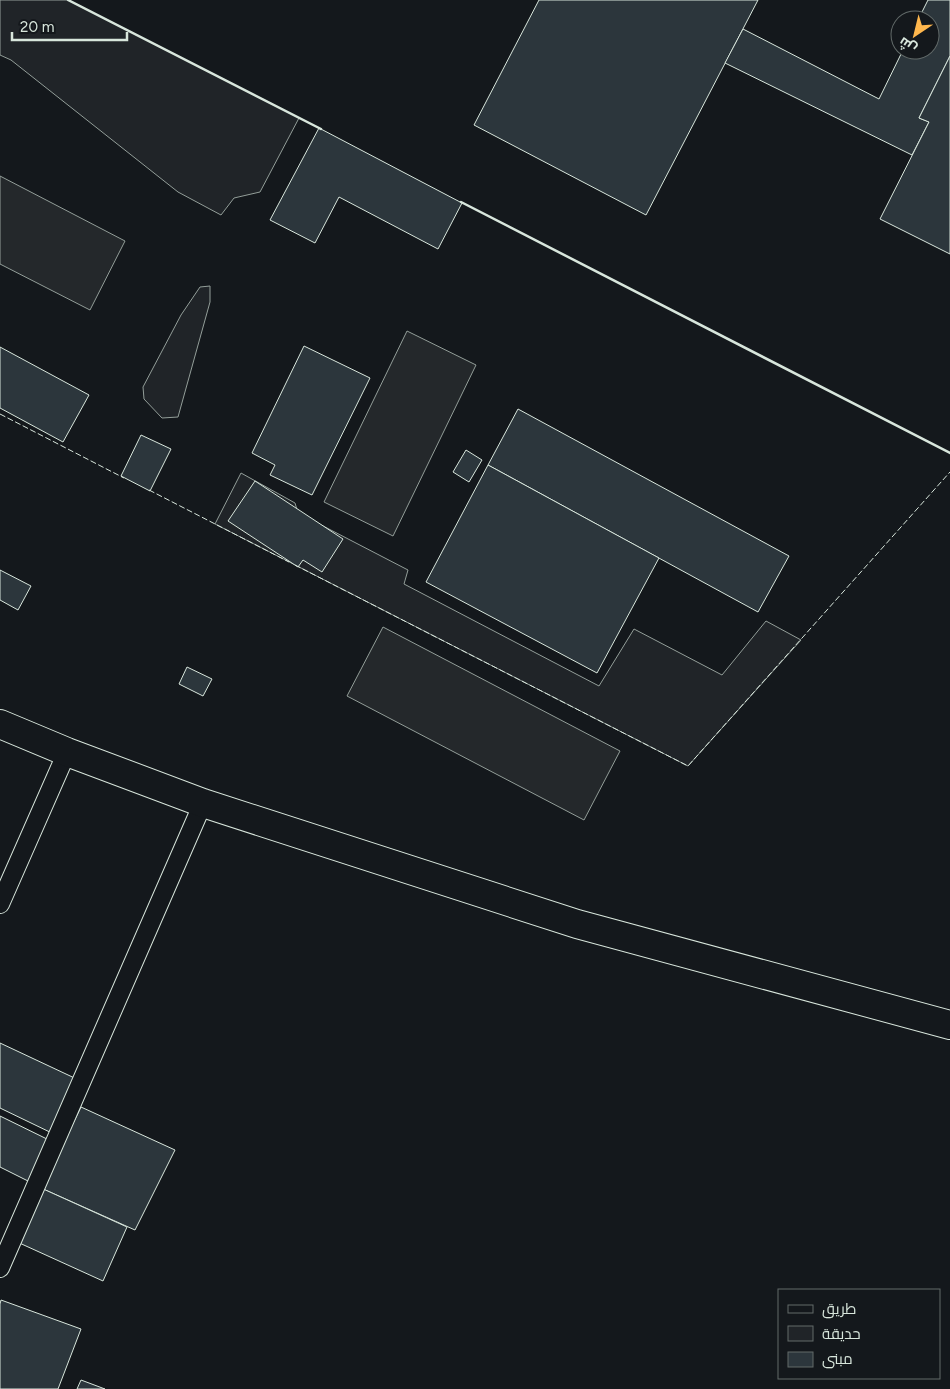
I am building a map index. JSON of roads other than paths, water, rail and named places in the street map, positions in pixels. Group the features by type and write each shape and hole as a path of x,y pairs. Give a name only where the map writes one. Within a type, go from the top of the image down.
{"main road":[{"path":"0,724 67,752 203,803 577,924 950,1025"}],"lane":[{"path":"0,904 67,752"},
{"path":"0,1268 203,803"}]}
